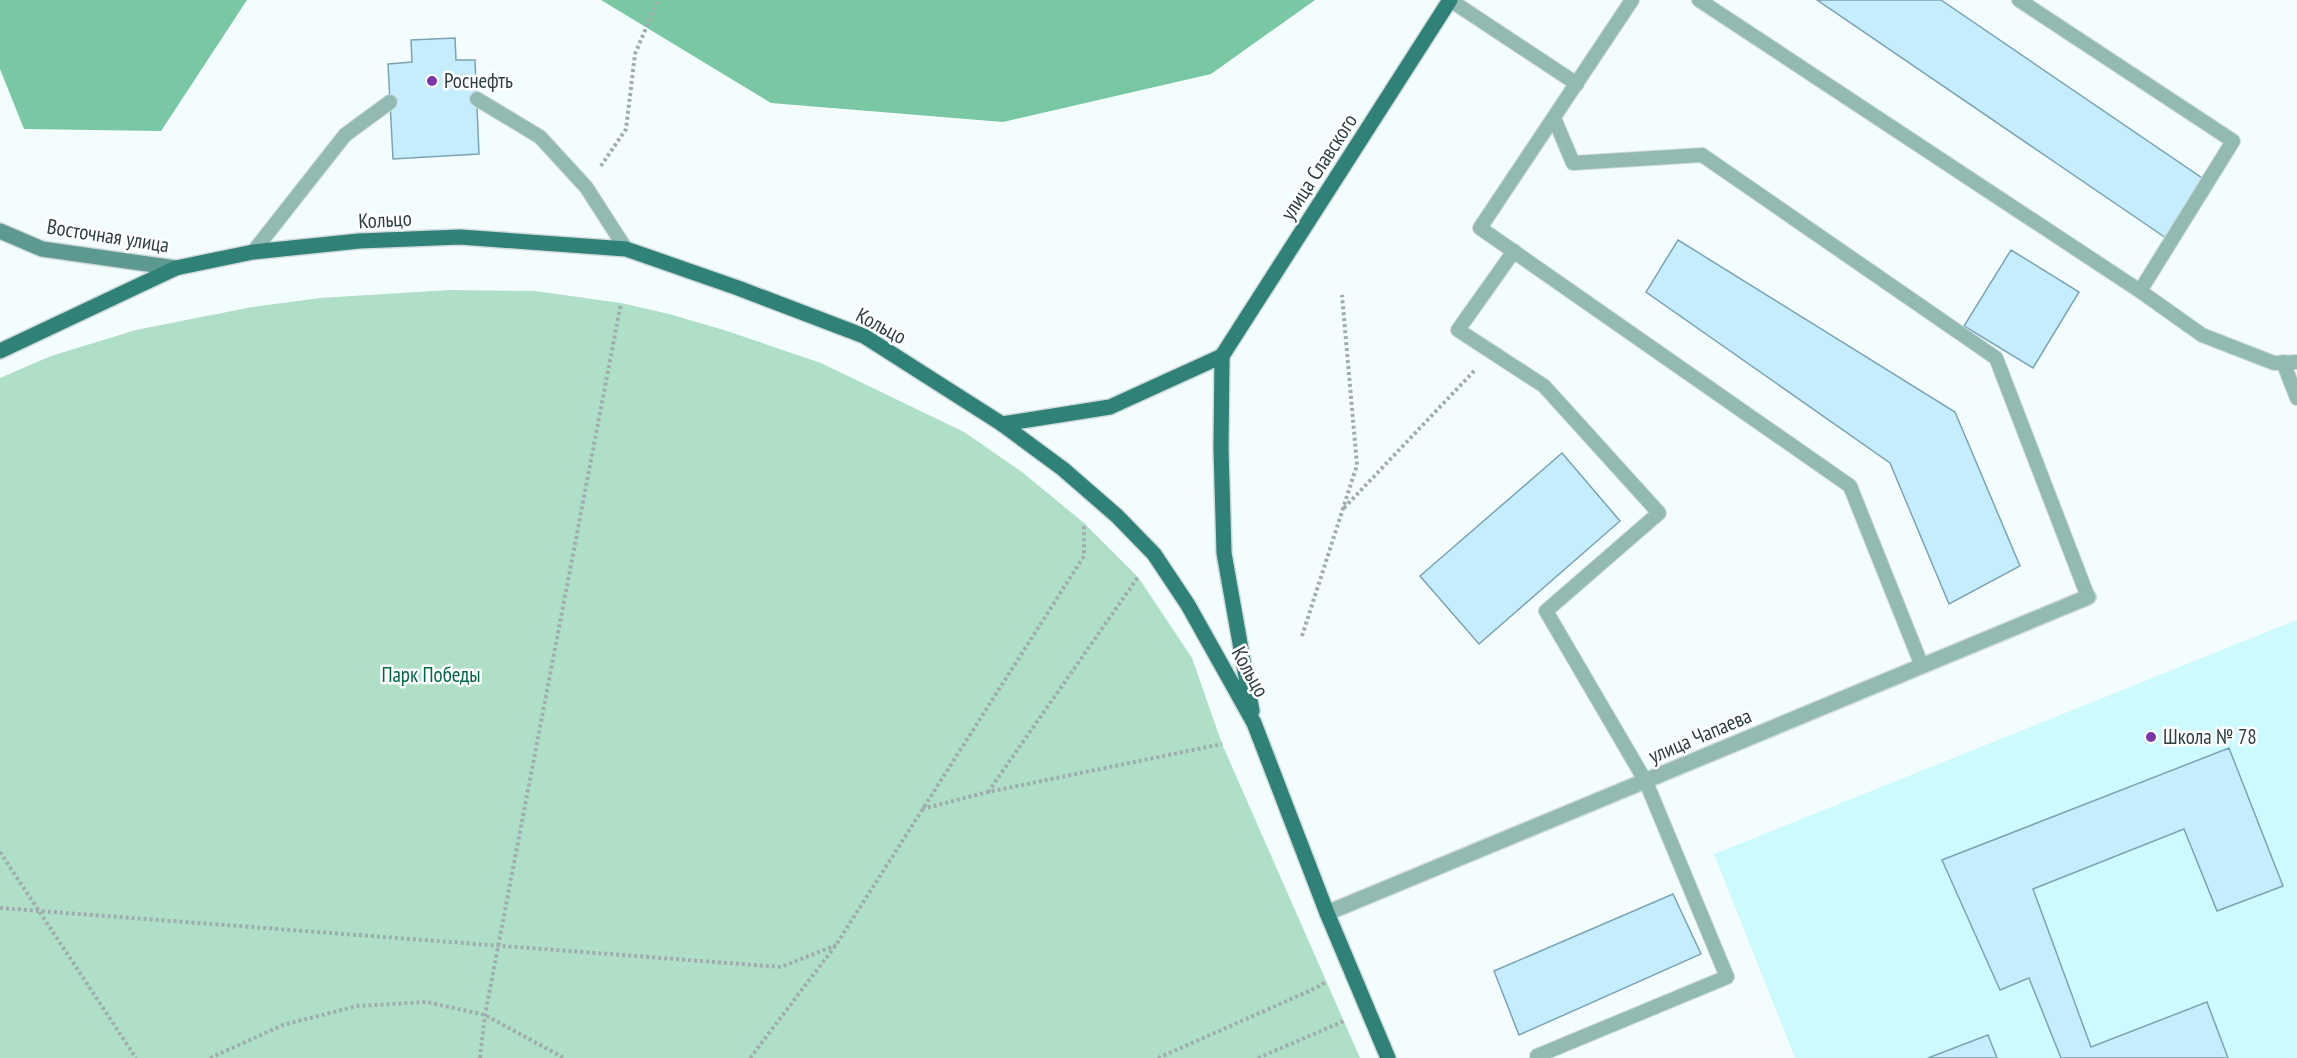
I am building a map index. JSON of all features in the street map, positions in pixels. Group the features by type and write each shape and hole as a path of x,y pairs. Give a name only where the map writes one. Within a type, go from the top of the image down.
{"main road":[{"name":"улица Славского","path":"1222,357 1450,0"},
{"name":"Восточная улица","path":"0,231 42,249 176,268"},
{"name":"Кольцо","path":"0,351 176,268 253,252 359,241 460,237 626,249 738,288 864,336 1002,424 1063,469 1108,508 1154,554 1188,605 1254,723 1327,913 1388,1058"},
{"path":"1002,424 1110,407 1222,357 1221,449 1224,554 1254,723"}],"street":[{"name":"улица Чапаева","path":"1327,913 2088,597"}],"lane":[{"path":"1450,0 1577,84"},
{"path":"1632,0 1480,228 1850,486 1922,666"},
{"path":"1699,0 2140,291 2202,335 2274,363 2290,362 2297,398"},
{"path":"2019,0 2233,141 2140,291"},
{"path":"477,99 540,137 586,187 626,249"},
{"path":"253,252 345,135 390,102"},
{"path":"1554,118 1573,163 1702,155 1996,358 2088,597"},
{"path":"1514,251 1458,330 1544,386 1659,513 1546,611 1646,782 1727,977 1537,1056"}],"path":[{"path":"586,187 626,129 634,54 658,0"},
{"path":"1302,636 1357,465 1342,295"},
{"path":"480,1058 485,1015 621,303"},
{"path":"1343,509 1492,352"},
{"path":"750,1058 836,945 1084,556 1084,523"},
{"path":"988,792 1138,576"},
{"path":"921,809 988,792 1222,744"},
{"path":"0,852 136,1058"},
{"path":"0,908 781,967 836,945"},
{"path":"1158,1058 1316,988 1327,981"},
{"path":"210,1058 283,1025 357,1006 427,1002 485,1015 564,1058"},
{"path":"1258,1058 1344,1021"}],"shaded area":[{"name":"Школа № 78","path":"2297,620 2297,1058 1795,1058 1714,854"}],"green space":[{"path":"0,0 247,0 161,131 24,129 0,69"},
{"path":"601,0 1315,0 1211,74 1003,122 771,103"},
{"name":"Парк Победы","path":"450,290 535,291 621,303 724,330 821,363 964,432 1022,472 1084,523 1138,577 1192,658 1222,744 1360,1058 0,1058 0,378 51,356 136,330 252,307 320,298"}],"building":[{"path":"1817,0 1941,0 2205,180 2166,238"},
{"name":"Роснефть","path":"455,38 456,60 475,60 479,154 393,159 388,64 412,62 411,40"},
{"path":"1678,240 1955,412 2020,566 1949,604 1890,463 1646,292"},
{"path":"2011,250 2079,292 2033,368 1964,326"},
{"path":"1562,453 1620,521 1479,644 1420,576"},
{"path":"2229,748 2283,886 2217,911 2184,829 2033,889 2091,1047 2207,1002 2228,1058 2061,1058 2029,978 2000,990 1942,860"},
{"path":"1673,894 1701,954 1519,1035 1494,971"},
{"path":"1988,1035 1997,1058 1928,1058"}],"place":[{"name":"Роснефть","path":"432,81"},
{"name":"Школа № 78","path":"2151,737"}]}
